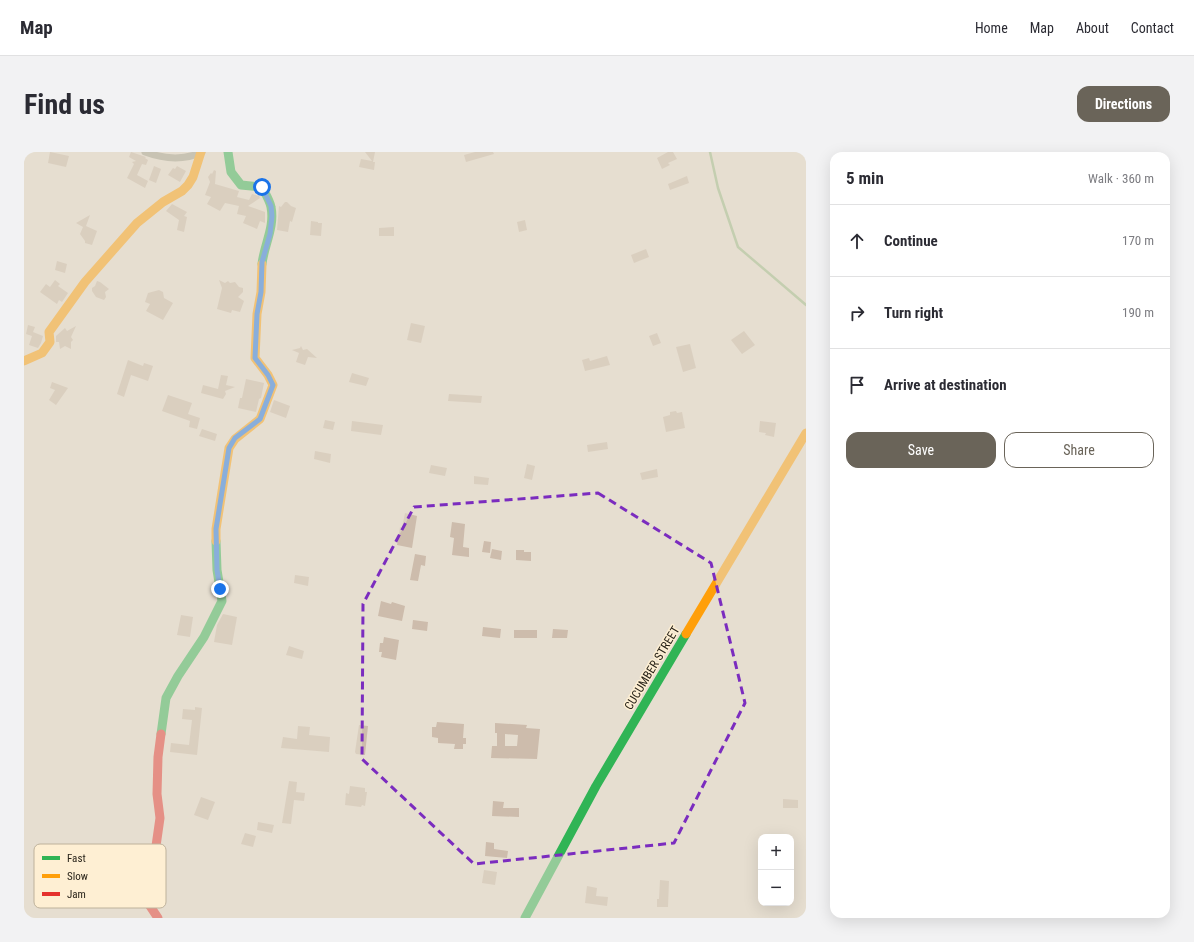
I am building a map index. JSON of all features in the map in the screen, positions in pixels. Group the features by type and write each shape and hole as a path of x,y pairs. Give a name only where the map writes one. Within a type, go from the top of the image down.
{"street":[{"path":"145,152 157,156 182,158 191,157 202,152"},
{"path":"24,361 42,353 50,342 49,332 85,282 137,223 164,202 182,191 188,185 198,165 202,152"},
{"path":"156,844 160,818 157,794 158,757 166,698 178,676 204,637 222,601 217,570 216,529 229,448 235,438 260,419 273,385 268,375 255,358 257,314 261,292 262,262 270,234 272,216 271,206 262,187 241,185 231,172 228,152"},
{"name":"CUCUMBER STREET","path":"525,918 596,786 806,433"},
{"path":"151,908 158,918"}],"highlighted area":[{"path":"598,493 711,563 745,703 674,843 474,864 362,759 363,604 414,507"}],"building":[{"path":"50,152 69,156 66,167 48,163"},
{"path":"131,152 146,157 145,158 148,160 146,165 142,164 137,175 148,181 145,188 127,178 134,164 132,162 136,161 129,157"},
{"path":"365,152 375,152 373,162 375,162 374,170 359,167 361,159 372,161"},
{"path":"475,152 493,152 494,154 466,162 464,155"},
{"path":"668,152 673,152 677,159 668,163 670,165 662,169 657,158"},
{"path":"154,166 161,169 156,183 149,180"},
{"path":"177,166 186,171 180,182 168,175 173,168 175,169"},
{"path":"214,170 216,171 215,184 239,191 237,197 249,200 252,194 259,196 260,198 248,206 265,212 265,223 260,221 257,229 243,223 246,216 237,214 239,206 225,203 220,211 207,204 211,197 205,195 210,182 208,177"},
{"path":"687,176 689,183 670,190 668,184"},
{"path":"285,202 296,208 292,222 290,221 288,232 277,230 279,206 281,207"},
{"path":"172,204 187,212 184,216 187,217 184,232 177,230 179,220 166,211"},
{"path":"90,215 86,226 97,231 92,245 85,243 80,234 83,227 76,223"},
{"path":"525,220 527,230 519,232 517,222"},
{"path":"311,221 322,223 321,236 310,235"},
{"path":"394,227 394,236 379,236 379,228"},
{"path":"646,249 649,257 634,263 631,255"},
{"path":"57,261 67,264 65,273 55,270"},
{"path":"55,280 60,284 58,286 68,293 62,302 59,300 57,304 40,292 46,284 50,287"},
{"path":"219,280 225,283 228,281 230,283 235,282 239,287 243,288 243,292 238,297 244,301 240,312 232,310 231,313 217,309 222,288"},
{"path":"97,281 109,289 105,292 106,297 104,300 96,297 92,291 92,288 95,286"},
{"path":"159,290 163,292 164,298 173,303 163,320 146,311 150,304 145,302 148,293"},
{"path":"411,323 425,326 421,343 407,340"},
{"path":"28,325 35,327 33,332 43,336 38,348 29,345 32,336 26,334"},
{"path":"76,326 71,337 73,340 71,342 71,349 65,346 60,349 59,342 56,342 56,336 65,328 67,331"},
{"path":"744,331 755,345 742,354 731,340"},
{"path":"657,333 661,343 653,346 649,336"},
{"path":"690,344 696,368 683,372 676,347"},
{"path":"301,346 303,350 307,349 317,358 308,357 305,365 296,362 299,353 292,350 300,348"},
{"path":"607,356 610,365 585,371 582,360 589,358 590,361"},
{"path":"128,360 143,366 144,363 153,366 148,381 131,375 124,397 117,394"},
{"path":"352,373 369,378 366,386 349,382"},
{"path":"221,375 228,376 226,385 235,387 225,391 226,394 223,399 201,393 203,385 218,389"},
{"path":"246,379 264,383 256,412 238,408"},
{"path":"52,382 68,388 56,405 49,400 55,390 50,388"},
{"path":"449,394 482,396 481,403 448,401"},
{"path":"168,395 192,403 188,414 200,418 197,429 189,427 190,421 162,411"},
{"path":"274,400 290,406 286,418 270,412"},
{"path":"676,411 677,413 682,412 685,428 666,432 663,417 670,415 670,412"},
{"path":"325,420 335,422 333,430 323,428"},
{"path":"352,421 383,425 381,435 351,431"},
{"path":"760,421 776,423 774,437 765,435 766,433 759,432"},
{"path":"202,429 217,434 215,441 199,436"},
{"path":"607,442 608,449 588,452 587,445"},
{"path":"315,451 331,454 330,463 314,459"},
{"path":"527,464 535,466 532,480 524,478"},
{"path":"431,465 447,468 445,476 429,473"},
{"path":"657,469 658,477 642,480 640,473"},
{"path":"474,476 489,478 488,485 474,484"},
{"path":"405,513 417,516 412,548 397,545 400,527 402,528"},
{"path":"452,522 465,524 463,547 469,548 469,557 452,555 454,538 450,537"},
{"path":"484,541 491,542 490,553 482,552"},
{"path":"492,549 502,551 501,560 490,558"},
{"path":"516,550 531,552 531,561 516,560"},
{"path":"415,554 426,556 425,566 421,565 418,581 410,580"},
{"path":"295,575 309,577 308,586 294,583"},
{"path":"381,601 391,604 392,602 405,606 402,621 378,616"},
{"path":"223,614 237,617 232,645 214,642 217,625"},
{"path":"181,615 193,617 190,637 177,635"},
{"path":"413,620 428,622 427,631 412,629"},
{"path":"483,627 501,629 500,638 482,636"},
{"path":"553,629 568,630 567,638 552,638"},
{"path":"514,630 537,630 537,638 514,638"},
{"path":"384,637 399,640 396,660 381,657 382,652 379,652 380,643 383,643"},
{"path":"289,646 304,651 302,659 286,655"},
{"path":"195,707 202,708 197,755 170,752 171,743 189,745 192,720 182,719 183,709 195,710"},
{"path":"437,722 464,724 463,738 466,738 466,744 463,744 463,749 454,749 455,744 438,743 438,738 432,737 432,727 436,727"},
{"path":"495,723 527,725 526,728 540,729 537,759 491,758 492,746 497,746 497,733 495,733","holes":["505,734 518,735 517,746 505,746"]},
{"path":"359,725 368,726 365,755 356,754 355,752"},
{"path":"298,726 310,727 309,735 330,737 329,752 281,748 283,737 297,739"},
{"path":"289,781 297,782 296,792 305,793 304,801 294,800 291,824 282,823"},
{"path":"350,786 365,788 365,792 367,792 365,806 345,805 346,793 349,794"},
{"path":"201,797 215,802 208,820 194,815"},
{"path":"783,799 798,800 798,808 783,808"},
{"path":"493,801 504,802 503,808 519,808 519,817 492,816"},
{"path":"258,822 274,825 272,833 257,830"},
{"path":"245,833 256,836 253,847 241,844"},
{"path":"486,842 494,843 494,849 508,851 507,858 485,856"},
{"path":"484,870 497,872 495,885 482,883"},
{"path":"660,880 669,881 668,907 657,907"},
{"path":"587,886 597,888 596,896 608,897 607,906 585,903"}],"waterway":[{"path":"710,152 718,188 738,247 806,305"}],"traffic: fast":[{"path":"228,152 231,172 241,185 262,187 269,200 272,222 262,264"},
{"path":"161,734 166,698 178,676 204,637 222,601 217,570 216,541"},
{"path":"525,918 596,786 686,634"}],"traffic: slow":[{"path":"24,361 42,353 50,342 49,332 85,282 137,223 163,202 182,191 188,185 193,177 201,152"},
{"path":"216,541 216,529 229,448 235,439 260,419 273,385 268,375 255,358 257,314 261,292 262,264"},
{"path":"686,634 806,433"}],"traffic: jam":[{"path":"156,844 160,818 157,794 158,757 161,734"},
{"path":"151,908 158,918"}],"route":[{"path":"220,589 217,570 216,529 218,507 229,448 235,438 260,419 273,385 268,375 255,358 257,314 261,292 262,262 270,234 272,216 271,206 262,187"}]}
